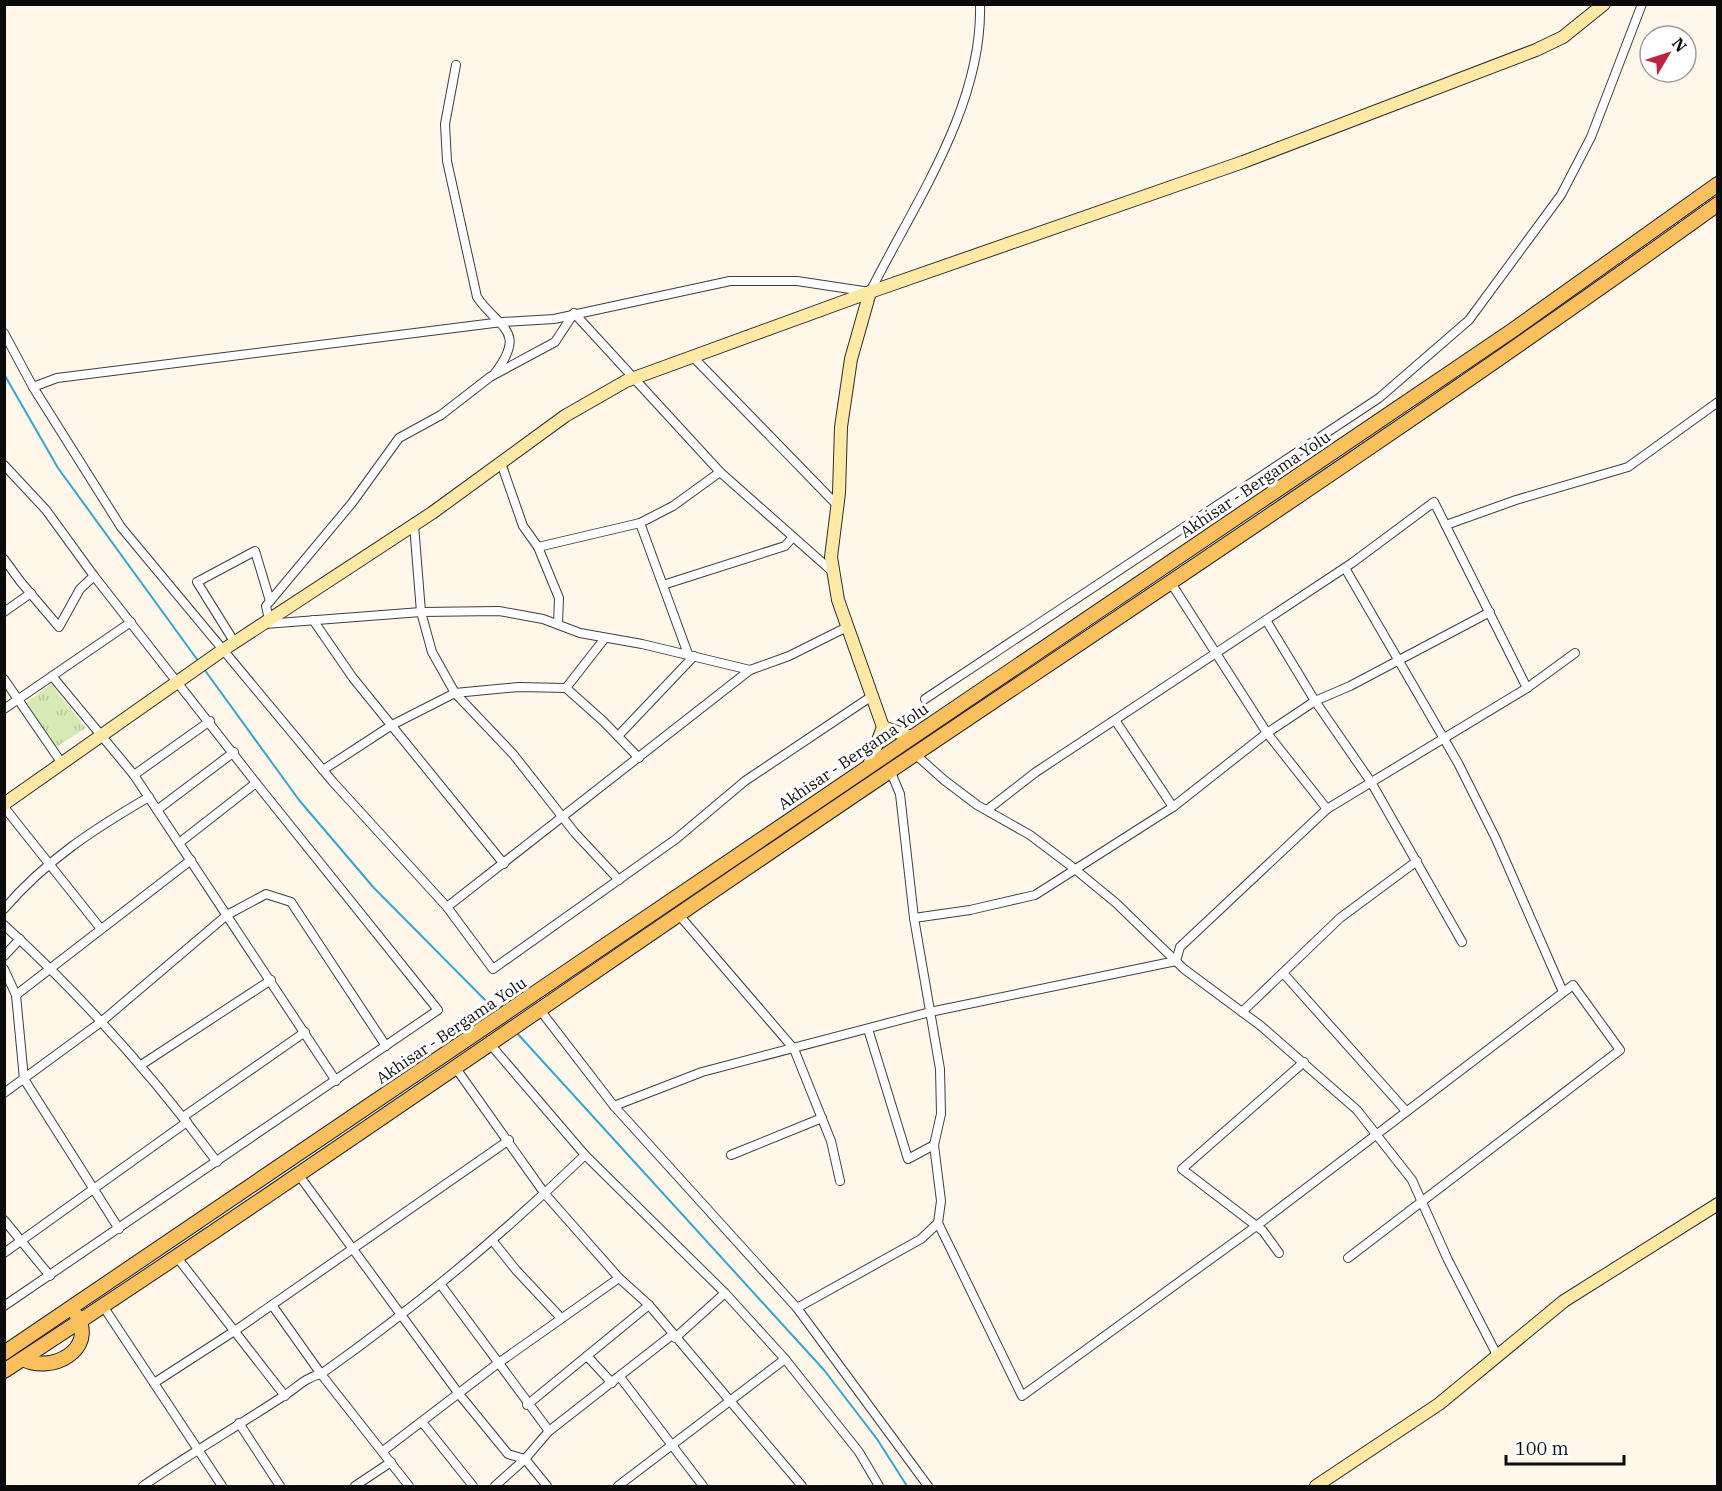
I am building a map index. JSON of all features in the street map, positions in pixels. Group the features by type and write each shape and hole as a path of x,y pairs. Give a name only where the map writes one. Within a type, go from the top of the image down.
{"main road":[{"name":"Akhisar - Bergama Yolu","path":"4,1353 1513,330 1718,184"},
{"name":"Akhisar - Bergama Yolu","path":"4,1371 455,1068 890,770 916,755 1171,583 1603,287 1718,204"},
{"path":"23,1359 40,1364 62,1360 72,1354 80,1343 82,1327 71,1308"}],"street":[{"path":"869,765 883,727 838,600 831,557 837,505 841,427 851,359 870,292 953,134 980,41 980,4"},
{"path":"100,929 4,806 61,762 179,683 226,648 414,525 565,416 636,378 870,292 1243,162 1536,50 1563,37 1604,4"},
{"path":"925,699 1379,398 1462,326 1512,263 1561,195 1590,137 1642,4"},
{"path":"456,65 445,124 447,161 477,297 485,309 502,322 511,344 506,359 494,375"},
{"path":"33,387 57,378 502,322 554,319 730,281 797,281 870,292"},
{"path":"266,622 266,606 352,503 399,438 441,415 494,375 555,342 574,314"},
{"path":"574,314 636,378 720,472 834,573"},
{"path":"4,333 33,387 121,526 226,648 323,770 447,907 493,969 676,839 745,781 872,696"},
{"path":"693,357 837,505"},
{"path":"1446,525 1516,500 1628,467 1718,402"},
{"path":"501,463 523,526 538,547 559,598 558,624"},
{"path":"4,465 46,510 94,576 210,721 256,783 438,1010 4,1306"},
{"path":"538,547 640,523 673,506 720,472"},
{"path":"987,810 1036,772 1345,568 1434,502 1527,688"},
{"path":"640,523 691,655"},
{"path":"414,525 421,612 432,652 455,693 513,754 561,816 619,880"},
{"path":"663,585 785,546 793,537"},
{"path":"226,648 197,582 255,551 270,601"},
{"path":"4,559 59,627 80,589 94,576"},
{"path":"1345,568 1396,661 1442,737 1496,840 1563,992"},
{"path":"1171,583 1267,733 1327,809"},
{"path":"4,612 31,593"},
{"path":"266,622 421,612 499,612 543,619 580,633 691,655 750,670"},
{"path":"915,918 970,910 1035,895 1173,807 1267,733 1315,701 1490,612"},
{"path":"313,620 353,678 504,864"},
{"path":"1266,621 1315,701 1371,782 1462,942"},
{"path":"4,709 131,622"},
{"path":"447,907 750,670 789,656 848,627"},
{"path":"566,688 605,638"},
{"path":"1176,961 1180,947 1327,809 1442,737 1527,688 1575,653"},
{"path":"618,736 691,655"},
{"path":"52,676 134,775 336,1081"},
{"path":"4,680 19,698 61,762"},
{"path":"323,770 392,725 455,693 519,687 566,688 639,758"},
{"path":"1115,720 1173,807"},
{"path":"134,775 210,721"},
{"path":"883,727 911,737"},
{"path":"157,810 234,752"},
{"path":"916,755 944,780 987,810 1030,835 1075,868 1116,903 1176,961 1304,1062 1357,1110 1412,1180 1448,1260 1498,1357"},
{"path":"890,770 900,794 915,918 940,1069 941,1114 934,1145 941,1202 938,1223 1022,1396 1255,1227 1573,985 1620,1050 1423,1203 1348,1258"},
{"path":"179,843 256,783"},
{"path":"4,909 47,864 92,831 149,797"},
{"path":"16,995 191,860"},
{"path":"1242,1012 1340,918 1417,861"},
{"path":"4,1093 101,1022 228,915 266,894 291,902 386,1046"},
{"path":"679,915 794,1048 831,1141 840,1181"},
{"path":"4,925 50,967 141,1065 217,1162"},
{"path":"4,956 20,939"},
{"path":"614,1106 702,1072 930,1012 1176,961"},
{"path":"4,969 16,995 24,1079 119,1229"},
{"path":"1283,972 1406,1111"},
{"path":"141,1065 271,980"},
{"path":"534,1014 797,1308 928,1486"},
{"path":"868,1029 908,1159 934,1145"},
{"path":"4,1253 93,1190 185,1119 305,1032"},
{"path":"496,1040 585,1155 725,1293 785,1359 859,1452 879,1486"},
{"path":"1279,1253 1263,1230 1255,1227 1182,1169 1304,1062"},
{"path":"455,1068 509,1140 545,1194 619,1278 649,1305 802,1486"},
{"path":"731,1155 822,1118"},
{"path":"154,1383 236,1330 509,1140"},
{"path":"143,1486 197,1448 285,1396 307,1377 321,1374 401,1317 545,1194 585,1155"},
{"path":"298,1174 459,1394 508,1455 525,1459 547,1486"},
{"path":"1316,1486 1439,1404 1564,1301 1718,1204"},
{"path":"4,1220 50,1276"},
{"path":"797,1308 921,1239 938,1223"},
{"path":"492,1240 516,1270 561,1318"},
{"path":"176,1256 236,1330 285,1396"},
{"path":"383,1451 497,1364 619,1278"},
{"path":"441,1285 497,1364 549,1431"},
{"path":"495,1486 525,1459 549,1431 725,1293"},
{"path":"103,1305 222,1486"},
{"path":"272,1305 321,1374 409,1486"},
{"path":"528,1405 649,1305"},
{"path":"587,1356 612,1383"},
{"path":"618,1486 732,1402 785,1359"},
{"path":"620,1377 703,1486"},
{"path":"422,1422 473,1486"},
{"path":"239,1423 280,1486"},
{"path":"356,1486 391,1462"}],"green space":[{"path":"51,684 86,728 56,747 26,703"}],"waterway":[{"path":"4,374 58,468 199,662"},
{"path":"204,669 299,800 374,888 498,1013"},
{"path":"516,1032 824,1370 877,1439 907,1486"}]}
